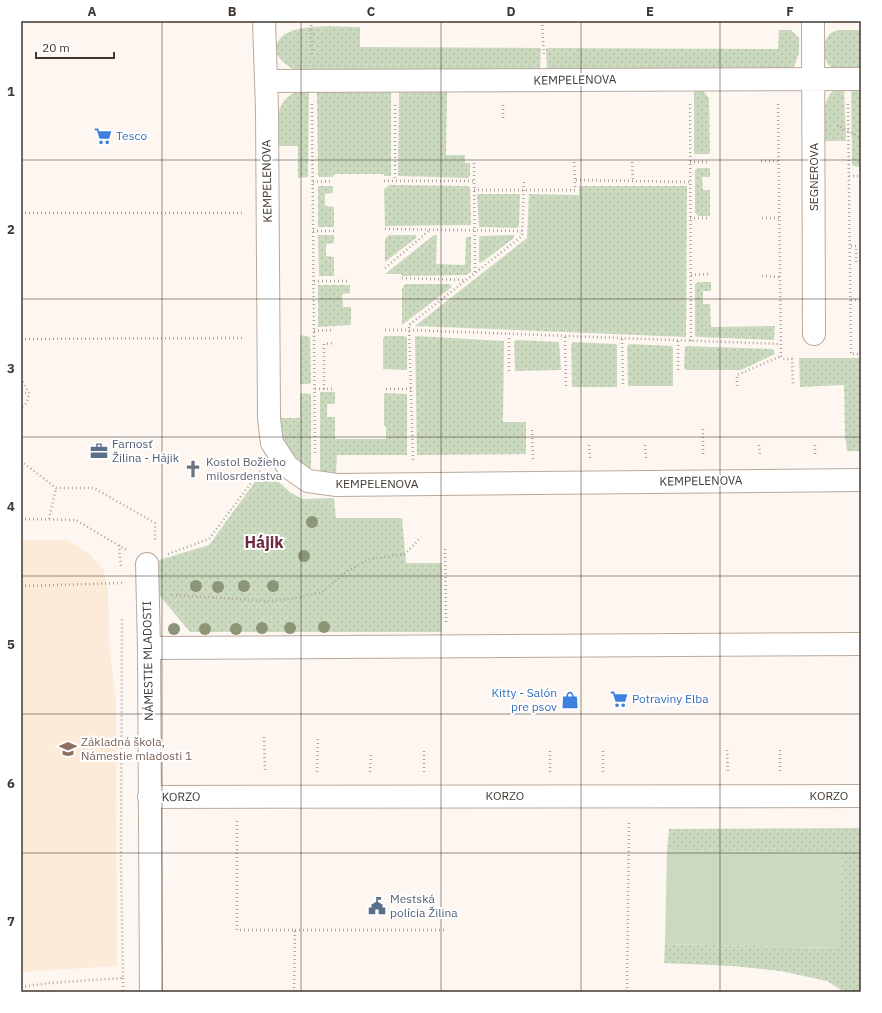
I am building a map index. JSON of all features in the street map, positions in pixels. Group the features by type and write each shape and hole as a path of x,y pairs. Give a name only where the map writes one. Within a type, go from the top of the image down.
{"street":[{"name":"KEMPELENOVA","path":"264,21 268,212 269,418 272,443 288,467 308,481 337,485 861,480"},
{"name":"SEGNEROVA","path":"813,21 814,334"},
{"name":"KEMPELENOVA","path":"266,81 395,82 854,79"},
{"name":"NÁMESTIE MLADOSTI","path":"151,561 148,594 151,992"},
{"path":"149,648 861,644"},
{"name":"KORZO","path":"149,798 861,796"}],"path":[{"path":"311,21 316,482"},
{"path":"542,21 544,81"},
{"path":"854,79 849,176 851,246 851,354 859,354"},
{"path":"690,80 691,341"},
{"path":"778,80 781,356"},
{"path":"395,82 395,181"},
{"path":"761,161 779,161"},
{"path":"474,190 575,190 574,162"},
{"path":"632,162 633,181"},
{"path":"690,162 710,162"},
{"path":"474,163 475,273"},
{"path":"849,176 861,176"},
{"path":"414,485 409,325 522,236 524,180"},
{"path":"574,180 690,182"},
{"path":"313,182 333,181"},
{"path":"384,181 474,181"},
{"path":"21,213 268,212"},
{"path":"690,218 710,218"},
{"path":"762,218 779,218"},
{"path":"385,229 522,231"},
{"path":"385,268 430,230"},
{"path":"313,231 334,231"},
{"path":"851,246 856,246 856,262 861,262"},
{"path":"691,275 710,274"},
{"path":"762,276 780,277"},
{"path":"402,278 465,280"},
{"path":"314,280 350,281"},
{"path":"851,300 861,300"},
{"path":"314,331 334,330"},
{"path":"385,330 780,344"},
{"path":"509,335 509,370"},
{"path":"566,337 566,387"},
{"path":"21,339 268,338"},
{"path":"622,339 623,386"},
{"path":"678,341 678,370"},
{"path":"324,389 324,344 334,343"},
{"path":"781,356 783,359 792,359 793,386"},
{"path":"737,386 737,375 781,356"},
{"path":"21,378 27,386 29,393 27,402 21,408"},
{"path":"315,388 335,389"},
{"path":"386,389 411,389"},
{"path":"21,393 29,393"},
{"path":"532,430 533,483"},
{"path":"21,461 56,488 94,488 155,522 151,561"},
{"path":"21,519 76,520 119,545 151,561 209,539 260,470"},
{"path":"49,519 56,488"},
{"path":"148,594 268,600 296,598 322,592 349,570 370,559 405,554 421,537"},
{"path":"119,545 122,591"},
{"path":"445,549 446,646"},
{"path":"21,586 122,583"},
{"path":"122,614 121,864 123,992"},
{"path":"317,797 318,736"},
{"path":"264,737 265,797"},
{"path":"627,992 630,796"},
{"path":"237,797 237,930 447,930"},
{"path":"294,992 295,930"},
{"path":"21,987 49,983 123,978"}],"shaded area":[{"name":"Základná škola, Námestie mladosti 1","path":"21,540 68,540 88,553 103,569 108,588 109,643 116,702 117,966 21,972"}],"green space":[{"path":"326,26 360,27 360,47 541,48 540,72 297,71 283,62 276,51 280,38 288,32 299,29"},
{"path":"779,30 791,30 799,38 799,53 794,67 783,71 547,72 546,48 778,49"},
{"path":"839,30 861,30 861,72 846,72 838,70 831,67 826,61 824,47 826,39 830,34"},
{"path":"851,86 861,86 861,168 852,165"},
{"path":"838,87 844,87 846,141 825,141 824,111 828,97"},
{"path":"694,88 702,89 709,98 710,154 694,154"},
{"path":"297,92 309,92 308,177 298,178 298,146 279,146 278,130 280,107 289,96"},
{"path":"317,92 391,92 391,176 384,176 384,174 334,174 333,177 319,177"},
{"path":"399,92 447,92 446,155 465,155 465,163 470,163 470,176 468,178 398,176"},
{"path":"698,168 710,168 710,177 702,177 703,190 710,190 710,216 698,216 695,213 695,170"},
{"path":"389,185 468,186 470,187 471,225 385,226 384,189"},
{"path":"318,186 333,186 333,193 325,194 325,206 334,207 334,227 318,227"},
{"path":"579,186 687,186 686,337 415,326 527,238 529,194 579,195"},
{"path":"477,194 520,194 519,226 517,228 479,227"},
{"path":"318,235 334,235 334,243 326,244 326,256 334,257 334,276 319,276"},
{"path":"389,235 416,235 416,238 385,262 385,239"},
{"path":"434,235 437,235 436,264 465,265 466,237 471,237 471,272 466,275 402,276 401,274 385,274"},
{"path":"514,235 514,238 481,263 479,262 480,236"},
{"path":"698,282 711,282 711,291 703,291 703,304 710,304 711,327 775,326 774,340 695,336 695,284"},
{"path":"405,284 450,284 452,287 402,325 402,289"},
{"path":"318,285 350,285 350,293 342,294 343,307 351,307 351,325 318,327"},
{"path":"300,335 310,337 311,382 309,384 300,384"},
{"path":"385,336 407,337 407,370 383,369 383,338"},
{"path":"415,336 504,341 503,422 526,422 526,454 417,455"},
{"path":"514,341 559,342 561,370 515,371"},
{"path":"573,342 617,345 617,387 572,387 571,344"},
{"path":"629,344 672,346 673,386 628,386 627,346"},
{"path":"685,346 773,349 775,354 741,370 686,370 684,368"},
{"path":"799,358 861,358 861,451 847,451 845,436 844,385 800,387"},
{"path":"320,392 335,392 335,404 327,404 327,417 335,417 335,439 386,439 386,426 384,426 384,394 407,394 407,455 337,455 336,474 320,472"},
{"path":"300,393 311,394 311,469 293,454 285,441 281,426 280,418 300,418"},
{"path":"267,471 290,492 302,499 334,498 336,518 402,518 406,563 442,563 442,632 190,632 158,594 159,560 209,545 257,479"},
{"path":"861,828 861,992 844,992 827,981 780,971 733,966 664,963 665,944 839,948 842,853 667,850 669,829"},
{"path":"667,850 842,853 840,948 665,944"}],"place":[{"name":"Tesco","path":"103,136"},
{"name":"Farnosť Žilina - Hájik","path":"99,451"},
{"name":"Kostol Božieho milosrdenstva","path":"193,469"},
{"name":"Potraviny Elba","path":"619,699"},
{"name":"Kitty - Salón pre psov","path":"570,700"},
{"name":"Základná škola, Námestie mladosti 1","path":"68,749"},
{"name":"Mestská polícia Žilina","path":"377,906"}],"district":[{"name":"Hájik","path":"264,542"}]}
